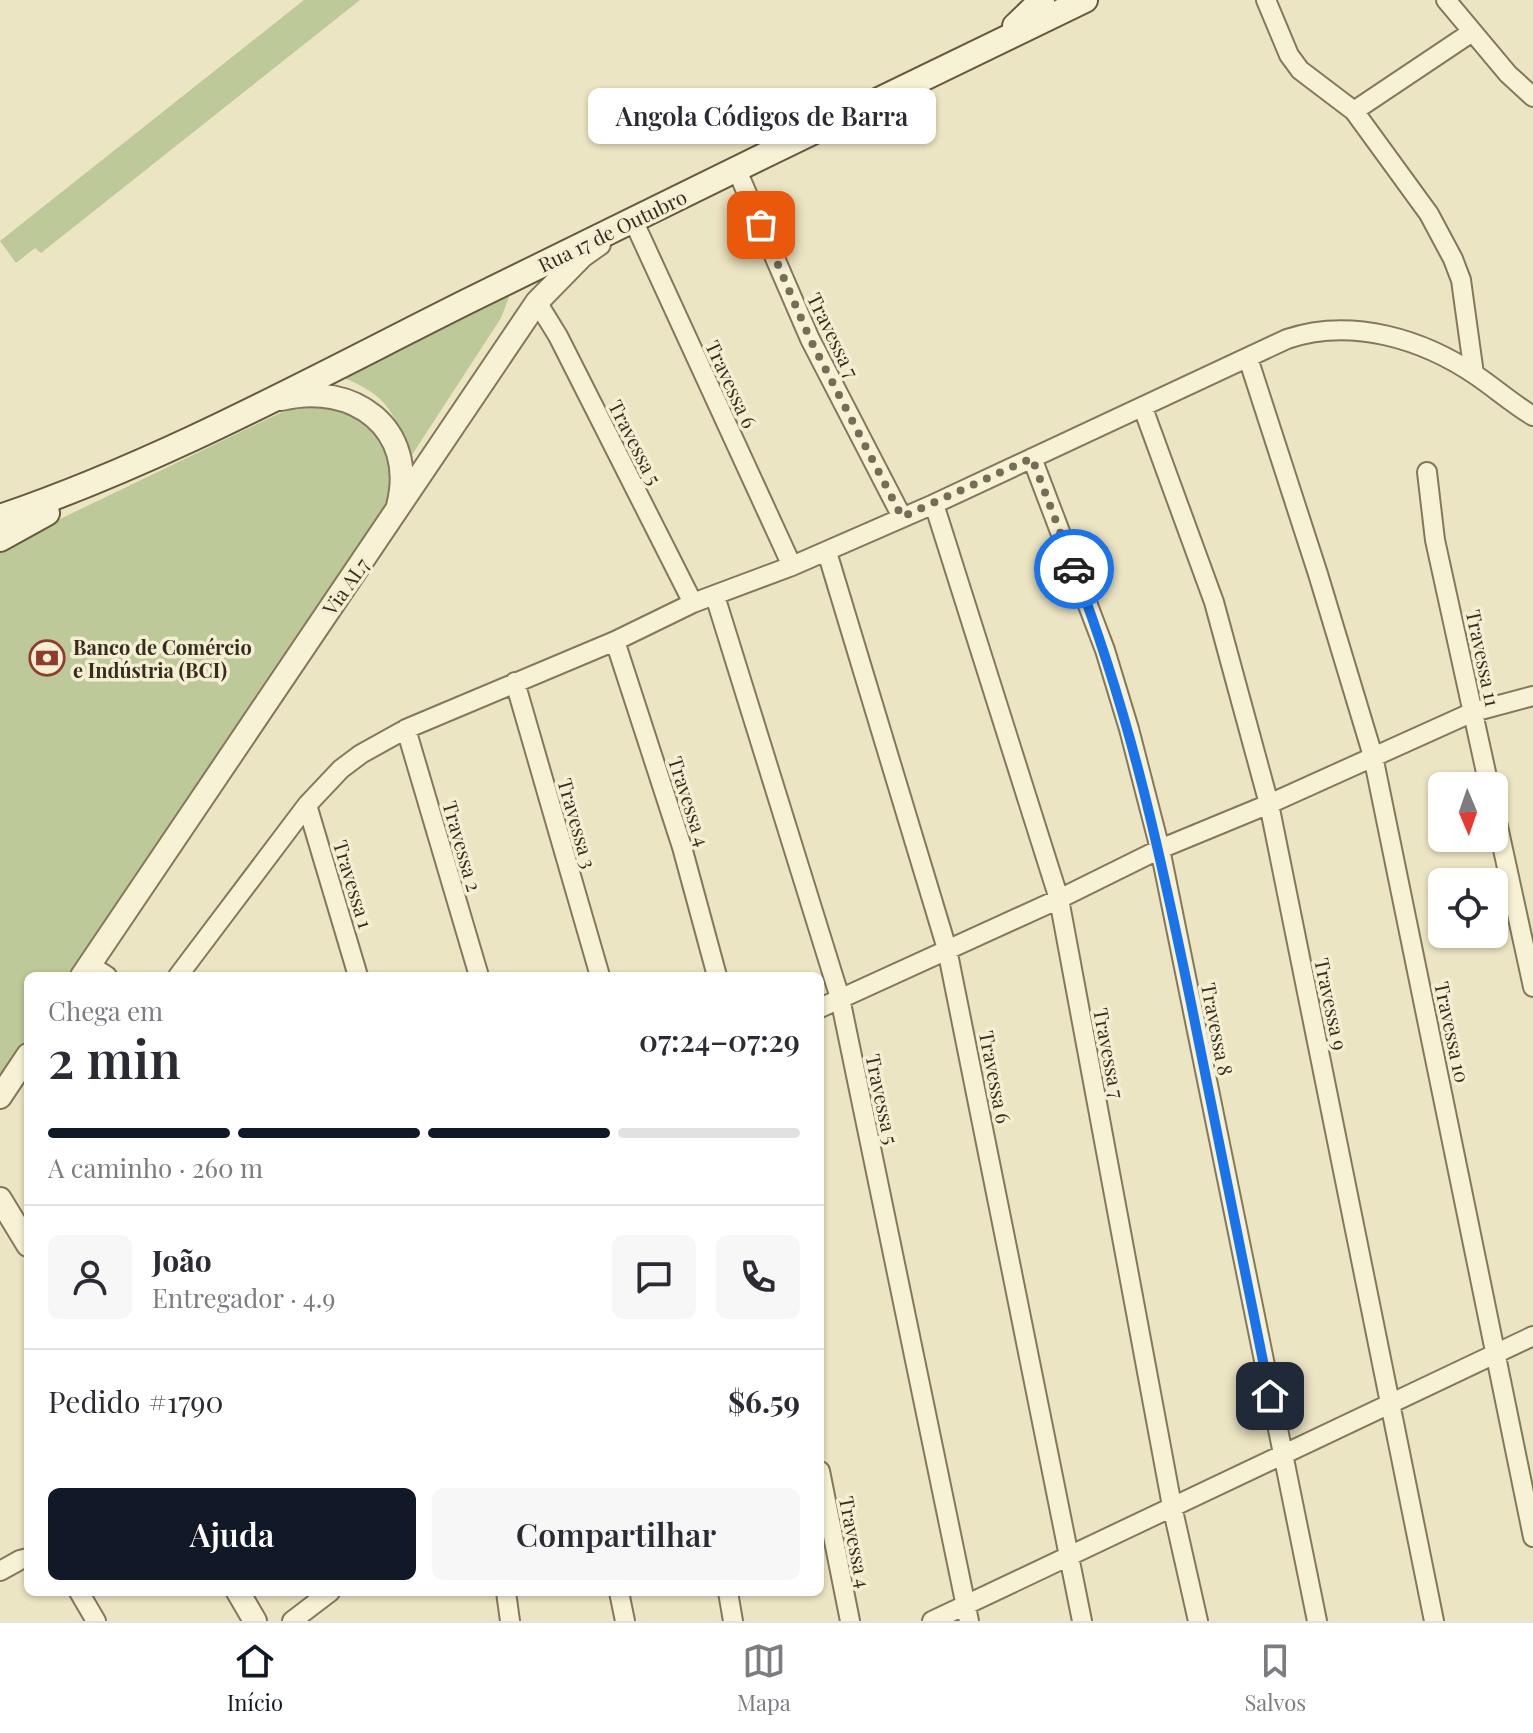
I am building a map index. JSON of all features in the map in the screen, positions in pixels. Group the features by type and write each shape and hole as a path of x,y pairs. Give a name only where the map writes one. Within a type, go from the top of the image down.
{"main road":[{"path":"999,42 1042,0"},
{"name":"Rua 17 de Outubro","path":"0,517 140,461 249,410 736,168 1085,0"},
{"name":"Rua 17 de Outubro","path":"0,539 140,461"}],"street":[{"path":"1266,0 1289,55 1300,70 1354,111 1429,214 1453,259 1464,291 1474,374"},
{"path":"1446,0 1508,74 1533,97"},
{"path":"1354,111 1472,32"},
{"name":"Travessa 7","path":"736,168 810,339 902,517"},
{"name":"Via AL7","path":"93,972 537,302 582,256 633,220"},
{"name":"Travessa 6","path":"633,220 792,566"},
{"name":"Travessa 5","path":"537,302 558,336 693,603"},
{"path":"181,972 307,805 341,769 361,754 406,729 615,641 693,603 827,552 1310,331 1344,329 1400,339 1474,374 1533,416"},
{"name":"Travessa 10","path":"1248,358 1373,756 1533,1537"},
{"path":"249,410 306,394 346,400 371,412 388,430 397,449 402,484 396,514"},
{"name":"Travessa 9","path":"1143,408 1214,602 1269,804 1434,1621"},
{"name":"Travessa 8","path":"1032,458 1105,650 1160,849 1317,1621"},
{"name":"Travessa 11","path":"1427,472 1435,540 1486,772"},
{"name":"Travessa 7","path":"934,504 1059,899 1172,1506 1198,1621"},
{"name":"Travessa 6","path":"827,552 947,949 1082,1621"},
{"name":"Travessa 5","path":"715,596 840,998 967,1613"},
{"name":"Travessa 4","path":"615,641 682,847 716,972"},
{"name":"Travessa 3","path":"515,682 599,972"},
{"path":"824,1006 1059,899 1160,849 1269,804 1473,712 1533,696"},
{"name":"Travessa 2","path":"406,729 478,972"},
{"name":"Travessa 1","path":"307,805 357,972"},
{"path":"1504,852 1533,987"},
{"path":"0,1097 24,1061"},
{"path":"0,1199 24,1238"},
{"path":"932,1621 967,1613 1070,1554 1533,1336"},
{"name":"Travessa 4","path":"824,1491 850,1621"},
{"path":"0,1571 24,1559"},
{"path":"81,1596 96,1621"},
{"path":"240,1596 255,1621"},
{"path":"292,1621 325,1596"},
{"path":"507,1596 510,1621"},
{"path":"620,1596 625,1621"},
{"path":"729,1596 733,1621"}],"green space":[{"path":"304,0 360,0 41,253 35,248 16,263 0,241"},
{"path":"511,292 501,318 410,458 386,405 367,389 337,375"},
{"path":"307,404 355,414 373,428 387,448 392,493 383,518 73,972 24,972 24,1043 0,1078 0,548 280,413"}],"way so far":[{"path":"761,225 810,339 902,517 1032,458 1074,569"}],"place":[{"name":"Angola Códigos de Barra","path":"761,225"},
{"name":"Banco de Comércio e Indústria (BCI)","path":"47,658"}],"route":[{"path":"1074,569 1105,650 1160,849 1270,1396"}]}
